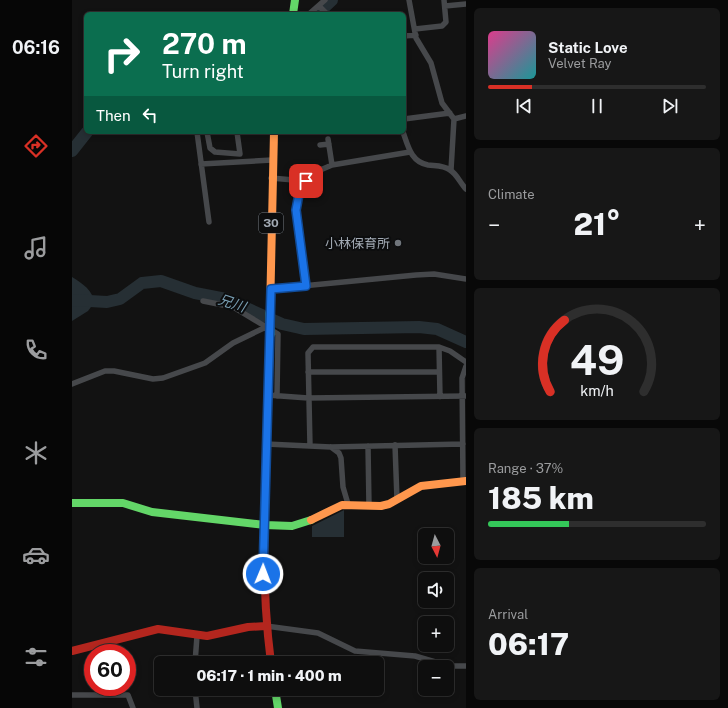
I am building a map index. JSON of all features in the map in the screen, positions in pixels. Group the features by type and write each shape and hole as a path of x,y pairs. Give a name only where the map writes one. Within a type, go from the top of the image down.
{"street":[{"path":"292,12 295,0"},
{"path":"312,12 325,0"},
{"path":"409,0 415,32 431,63 442,103 454,119 451,170"},
{"path":"406,35 442,26 446,22 444,3 466,4"},
{"path":"320,6 326,12"},
{"path":"406,119 450,113"},
{"path":"454,119 466,116"},
{"path":"198,134 209,222"},
{"path":"207,134 210,148 215,152 240,154 237,134"},
{"name":"30","path":"270,656 266,626 263,571 266,444 272,395 268,331 271,289 271,178 274,134"},
{"path":"405,134 410,152 420,162 451,170 466,189"},
{"path":"320,144 329,141 332,165"},
{"path":"306,286 296,210 299,194 310,174 332,165 410,152"},
{"path":"201,164 272,160"},
{"path":"271,178 306,181"},
{"path":"271,289 434,274 466,279"},
{"path":"203,301 233,307 268,331"},
{"path":"72,384 105,371 114,371 153,379 163,378 205,363 233,343 268,331"},
{"path":"310,446 308,353 313,347 439,347 450,351 466,362"},
{"path":"439,347 440,397"},
{"path":"72,503 123,503 152,512 265,525 292,526 348,504 369,506 389,504 421,486 464,481 464,396 462,378 466,366"},
{"path":"308,372 439,372"},
{"path":"272,395 308,398 464,396"},
{"path":"266,444 331,447 463,444"},
{"path":"395,445 397,500"},
{"path":"368,446 369,506"},
{"path":"331,447 339,453 341,458 343,487 348,504"},
{"path":"72,651 158,629 197,636 217,635 248,626 266,626 318,633 356,651 415,656 449,666 466,666"},
{"path":"196,656 197,636"},
{"path":"72,694 128,695 132,708"},
{"path":"196,696 197,708"},
{"path":"276,696 278,708"}],"shaded area":[{"path":"72,277 90,291 94,303 88,311 72,321"},
{"path":"344,510 344,537 312,537 312,526"}],"waterway":[{"path":"319,12 332,0"},
{"path":"72,151 85,134"},
{"name":"兄川","path":"72,300 107,302 120,299 142,283 161,281 195,293 226,299 282,324 304,329 419,327 437,329 466,342"}],"traffic: fast":[{"path":"293,12 295,0"},
{"path":"270,313 270,335"},
{"path":"72,503 123,503 152,512 265,525 292,526 311,520"},
{"path":"276,696 278,708"}],"traffic: slow":[{"path":"270,313 274,134"},
{"path":"265,503 270,335"},
{"path":"311,520 342,505 381,506 389,504 421,486 466,481"}],"traffic: jam":[{"path":"265,503 265,583 270,656"},
{"path":"72,651 158,629 207,636 248,627 266,626"}],"place":[{"name":"小林保育所","path":"398,243"}],"route":[{"path":"263,574 271,289 306,286 296,210 299,194 306,181"}]}
